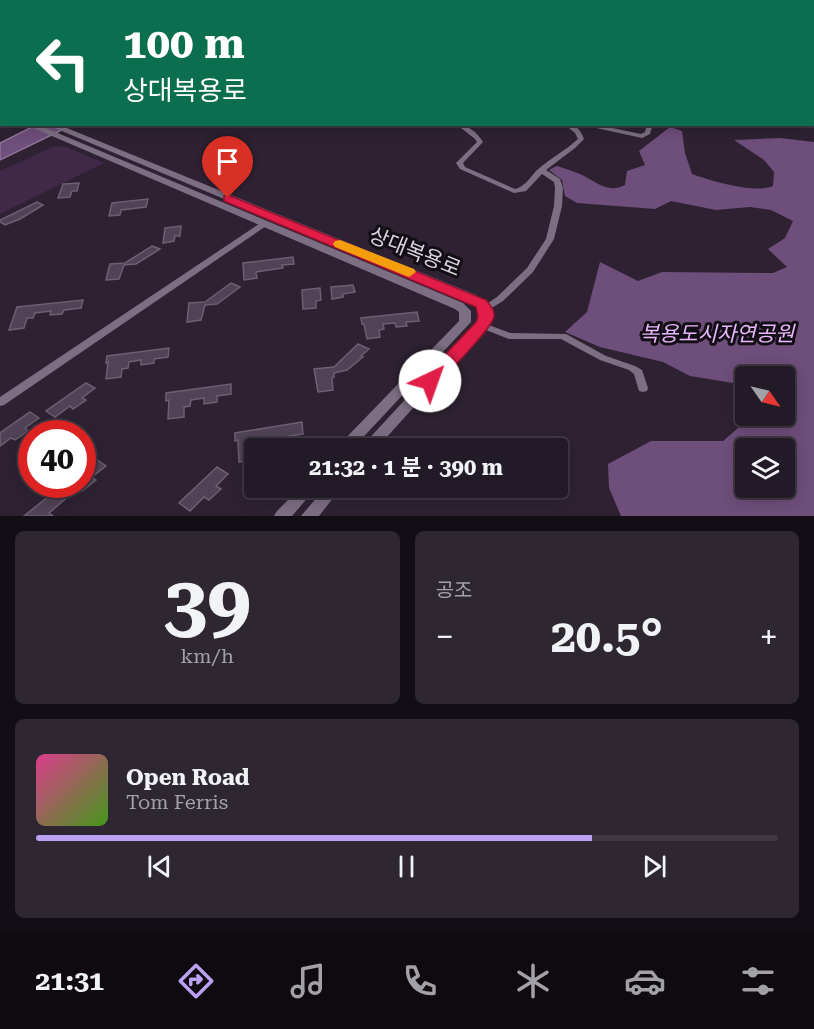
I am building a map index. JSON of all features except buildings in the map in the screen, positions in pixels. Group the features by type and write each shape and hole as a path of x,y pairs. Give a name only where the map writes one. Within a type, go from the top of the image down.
{"street":[{"path":"33,126 265,224 285,227"},
{"path":"54,126 285,227"},
{"path":"462,126 480,142 459,163 462,168 514,191 523,189 541,170 573,147 580,139 578,132 570,126"},
{"path":"591,126 642,136 648,133 650,126"},
{"path":"378,438 481,325 486,317 485,309 500,299 530,270 550,239 558,206 559,188 557,181 541,170"},
{"path":"0,402 265,224"},
{"name":"상대복용로","path":"285,227 472,298 485,309"},
{"name":"상대복용로","path":"285,227 459,306 465,311 465,322 355,438"},
{"path":"481,325 509,336 563,336 603,358 632,368 638,372 643,388"},
{"path":"282,516 299,498"},
{"path":"309,516 325,498"}],"shaded area":[{"path":"34,126 70,126 0,160 0,143"},
{"path":"55,146 66,147 104,163 0,214 0,171"}],"green space":[{"name":"복용도시자연공원","path":"670,127 682,131 685,153 692,174 733,186 765,188 773,186 774,172 764,160 734,140 780,138 814,142 814,516 621,516 609,488 608,464 651,441 723,441 740,426 795,426 795,366 735,366 735,383 690,376 663,362 600,347 565,332 587,312 600,262 638,281 662,272 773,273 787,267 768,249 785,238 793,221 771,210 750,207 716,210 671,201 655,209 577,203 565,196 562,180 549,170 557,166 580,174 607,188 613,188 625,185 627,171 645,165 639,151"}],"slow traffic":[{"path":"340,244 409,272"}],"route":[{"path":"228,198 472,298 481,304 485,309 486,317 481,325 430,381"}]}
